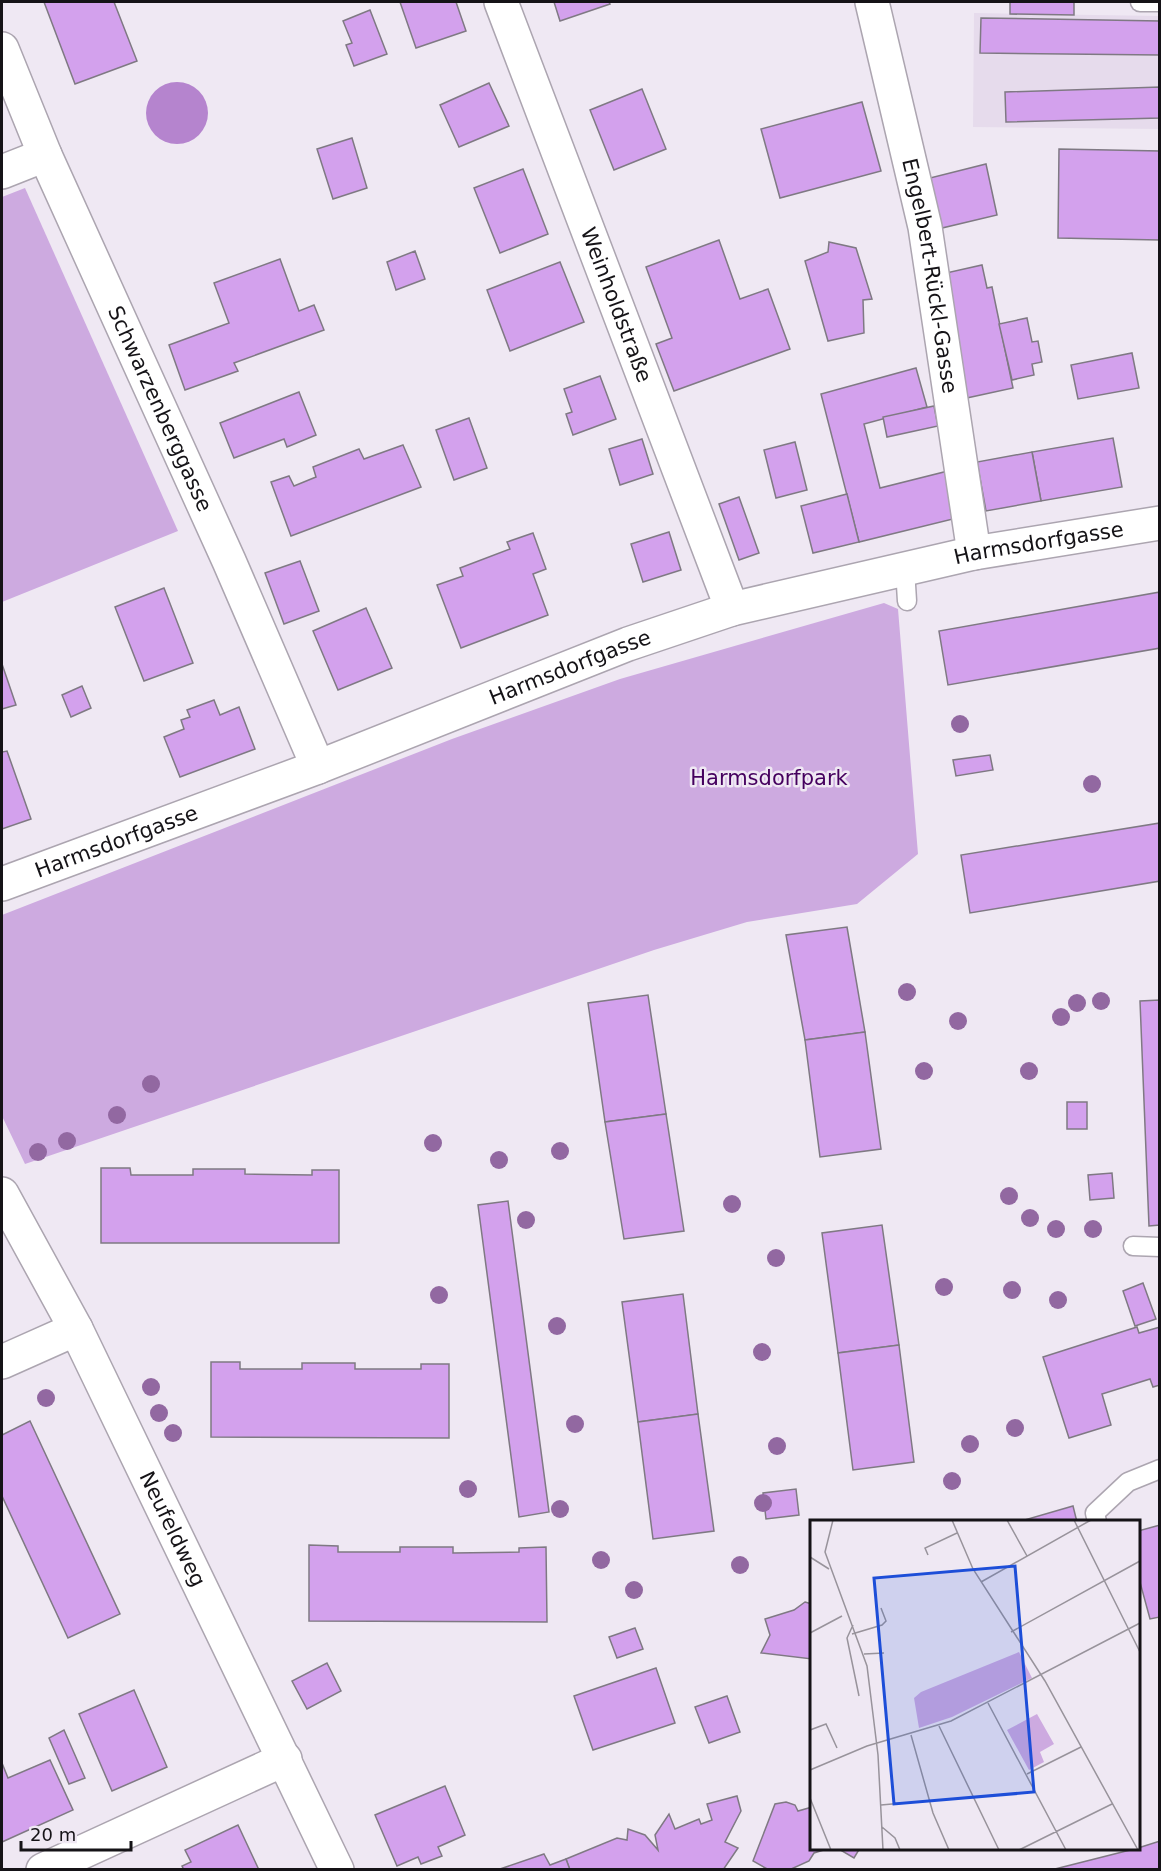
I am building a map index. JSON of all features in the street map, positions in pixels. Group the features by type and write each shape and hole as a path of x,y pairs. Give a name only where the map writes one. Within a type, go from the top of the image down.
{"street":[{"name":"Weinholdstraße","path":"501,2 732,609"},
{"name":"Engelbert-Rückl-Gasse","path":"872,2 924,227 974,553"},
{"name":"Schwarzenberggasse","path":"2,49 45,155 230,561 318,767"},
{"path":"2,172 45,155"},
{"name":"Harmsdorfgasse","path":"2,884 318,767 628,644 732,609 974,553 1160,523"},
{"name":"Neufeldweg","path":"2,1194 76,1329 337,1869"},
{"path":"2,1362 76,1329"},
{"path":"44,1869 285,1760"}],"lane":[{"path":"1140,2 1160,2"},
{"path":"905,569 907,601"},
{"path":"1133,1246 1160,1247"},
{"path":"1097,1520 1095,1514 1128,1482 1160,1468"}],"shaded area":[{"path":"974,13 1159,16 1159,129 973,127"},
{"path":"177,82 189,84 199,91 206,101 208,113 206,125 199,135 189,142 177,144 165,142 155,135 148,125 146,113 148,101 155,91 165,84"}],"green space":[{"path":"25,188 178,531 2,602 2,197"},
{"name":"Harmsdorfpark","path":"884,603 898,609 918,854 857,904 747,922 654,950 25,1164 2,1116 2,915 452,739 620,679"}],"building":[{"path":"44,2 114,2 137,61 75,84"},
{"path":"400,2 456,2 466,31 416,48"},
{"path":"554,2 609,2 610,4 560,21"},
{"path":"1010,2 1074,2 1074,15 1010,14"},
{"path":"370,10 387,54 354,66 346,45 352,43 343,21"},
{"path":"981,18 1160,21 1160,55 980,53"},
{"path":"489,83 509,126 459,147 440,105"},
{"path":"1160,87 1160,118 1006,122 1005,92"},
{"path":"642,89 666,149 614,170 590,110"},
{"path":"862,102 881,171 780,198 761,129"},
{"path":"352,138 367,188 333,199 317,149"},
{"path":"1059,149 1160,151 1160,240 1058,238"},
{"path":"986,164 997,215 942,228 930,178"},
{"path":"523,169 548,234 500,253 474,188"},
{"path":"719,240 740,299 768,289 790,349 674,391 656,344 672,338 646,267"},
{"path":"829,242 856,248 872,299 863,300 864,333 828,341 805,261 828,252"},
{"path":"415,251 425,279 396,290 387,262"},
{"path":"280,259 299,311 314,305 324,330 234,363 238,371 185,390 169,345 229,323 214,283"},
{"path":"560,262 584,322 510,351 487,290"},
{"path":"982,265 987,288 992,287 1013,388 962,399 946,273"},
{"path":"1027,318 1032,342 1038,341 1042,362 1032,364 1034,375 1012,380 999,324"},
{"path":"1132,353 1139,388 1078,399 1071,365"},
{"path":"916,368 927,407 864,424 880,488 948,471 957,518 859,542 821,394"},
{"path":"600,376 616,419 573,435 566,414 572,412 564,389"},
{"path":"299,392 316,435 287,447 284,439 234,458 220,423"},
{"path":"934,406 938,426 887,437 883,417"},
{"path":"469,418 487,468 454,480 436,430"},
{"path":"1113,438 1122,487 1041,501 1032,452"},
{"path":"642,439 653,474 620,485 609,449"},
{"path":"795,442 807,490 776,498 764,450"},
{"path":"403,445 421,487 291,536 271,482 289,476 294,486 316,477 313,467 359,449 364,459"},
{"path":"1032,452 1041,501 986,511 977,462"},
{"path":"847,494 859,542 813,553 801,506"},
{"path":"739,497 759,553 739,560 719,504"},
{"path":"669,532 681,570 643,582 631,544"},
{"path":"533,533 546,569 533,574 548,615 461,648 437,585 463,576 460,568 510,549 507,542"},
{"path":"300,561 319,611 284,624 265,573"},
{"path":"164,588 193,663 144,681 115,607"},
{"path":"1160,592 1160,648 948,685 939,631"},
{"path":"366,608 392,668 338,690 313,631"},
{"path":"2,664 16,705 2,709"},
{"path":"82,686 91,708 71,717 62,695"},
{"path":"214,700 220,715 239,707 255,749 180,777 164,737 184,729 181,720 190,717 187,710"},
{"path":"7,751 31,819 2,829 2,752"},
{"path":"990,755 993,770 956,776 953,760"},
{"path":"1160,823 1160,881 970,913 961,855"},
{"path":"847,927 865,1032 805,1040 786,935"},
{"path":"648,995 666,1114 605,1122 588,1003"},
{"path":"1160,1000 1160,1225 1149,1226 1140,1001"},
{"path":"865,1032 881,1149 820,1157 805,1040"},
{"path":"1067,1102 1087,1102 1087,1129 1067,1129"},
{"path":"666,1114 684,1231 624,1239 605,1122"},
{"path":"101,1168 130,1168 131,1175 193,1175 193,1169 245,1169 245,1174 312,1175 312,1170 339,1170 339,1243 101,1243"},
{"path":"1112,1173 1114,1198 1090,1200 1088,1175"},
{"path":"508,1201 549,1512 519,1517 478,1205"},
{"path":"882,1225 899,1345 838,1353 822,1233"},
{"path":"1143,1283 1156,1319 1135,1326 1123,1291"},
{"path":"683,1294 698,1414 638,1422 622,1302"},
{"path":"1137,1327 1139,1333 1160,1327 1160,1385 1153,1387 1150,1379 1102,1394 1111,1425 1069,1438 1043,1357"},
{"path":"899,1345 914,1462 853,1470 838,1353"},
{"path":"211,1362 240,1362 240,1369 302,1369 302,1363 355,1363 355,1369 421,1369 421,1364 449,1364 449,1438 211,1437"},
{"path":"698,1414 714,1531 653,1539 638,1422"},
{"path":"30,1421 120,1614 68,1638 2,1496 2,1435"},
{"path":"796,1489 799,1515 766,1519 763,1493"},
{"path":"1073,1506 1076,1520 1024,1520"},
{"path":"1160,1525 1160,1617 1150,1619 1140,1582 1140,1530"},
{"path":"309,1545 338,1546 338,1552 400,1552 400,1547 453,1547 453,1553 519,1552 519,1548 546,1547 547,1622 309,1621"},
{"path":"805,1602 810,1603 810,1659 761,1653 770,1635 765,1619 794,1610"},
{"path":"635,1628 643,1649 617,1658 609,1637"},
{"path":"327,1663 341,1691 307,1709 292,1681"},
{"path":"656,1668 675,1723 593,1750 574,1696"},
{"path":"134,1690 167,1767 112,1791 79,1714"},
{"path":"727,1696 740,1732 709,1743 695,1707"},
{"path":"64,1730 85,1778 69,1784 49,1738"},
{"path":"50,1760 73,1810 2,1842 2,1763 8,1778"},
{"path":"445,1786 465,1835 438,1847 442,1856 421,1864 418,1857 397,1866 375,1815"},
{"path":"737,1796 741,1811 725,1842 738,1848 723,1870 570,1870 566,1859 617,1838 627,1840 628,1829 645,1835 658,1850 655,1835 669,1814 675,1829 699,1819 701,1824 712,1820 707,1804"},
{"path":"786,1802 795,1805 798,1811 810,1808 810,1850 824,1850 814,1853 809,1861 789,1870 769,1870 753,1861 775,1804"},
{"path":"238,1825 259,1870 184,1870 182,1866 191,1862 185,1850"},
{"path":"1160,1841 1160,1870 1051,1870 1130,1850 1140,1850 1140,1847"},
{"path":"840,1850 859,1850 854,1858"},
{"path":"544,1854 550,1865 566,1859 570,1870 500,1869"}]}
